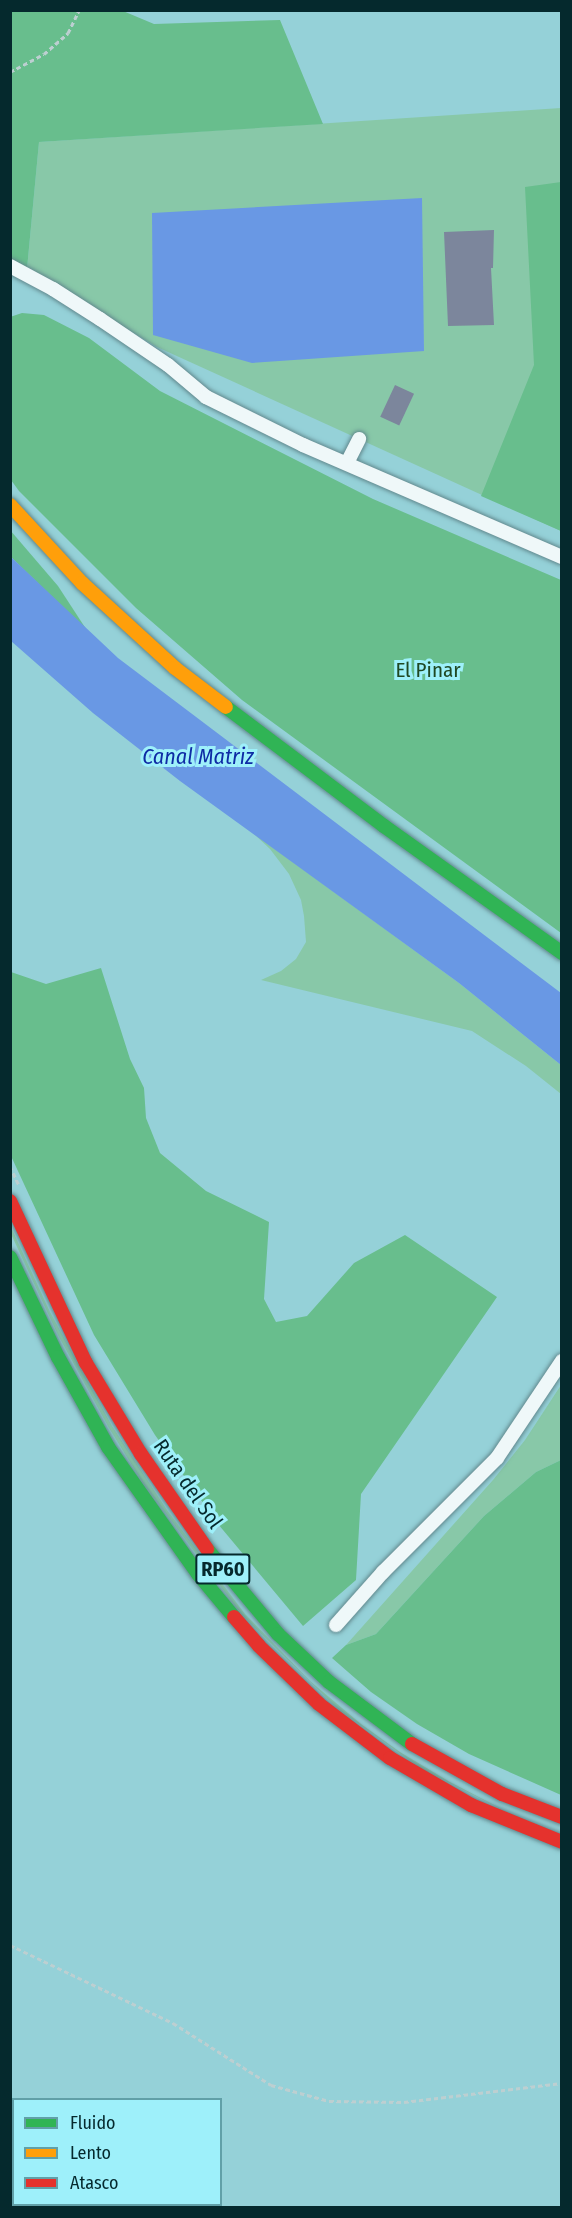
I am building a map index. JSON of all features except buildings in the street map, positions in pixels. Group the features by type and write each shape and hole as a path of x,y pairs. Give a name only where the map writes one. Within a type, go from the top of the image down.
{"main road":[{"path":"10,505 82,583 175,668 375,819 561,953"},
{"name":"Ruta del Sol","path":"10,1202 86,1363 141,1454 211,1554 271,1626 329,1682 401,1738 494,1790 561,1817"},
{"name":"RP60","path":"10,1257 58,1357 108,1447 204,1583 259,1646 319,1704 390,1758 471,1805 561,1842"}],"street":[{"path":"10,266 53,289 100,319 168,365 206,397 347,463 561,557"},
{"path":"347,463 359,440"},
{"path":"336,1624 383,1572 497,1458 561,1361"}],"path":[{"path":"10,72 44,54 68,33 79,10"},
{"path":"10,1166 21,1190"},
{"path":"10,1945 173,2024 271,2085 329,2101 404,2102 561,2083"}],"green space":[{"path":"11,11 123,11 154,24 280,20 323,124 39,142 27,269 11,275"},
{"path":"561,108 561,531 157,347 27,269 39,142"},
{"path":"562,182 561,531 481,496 534,365 525,187"},
{"name":"El Pinar","path":"22,313 44,315 89,338 160,391 373,499 561,580 561,933 242,700 136,608 19,491 11,480 10,317"},
{"path":"10,530 58,586 88,632 11,557"},
{"path":"253,833 459,983 561,1065 561,1094 526,1066 472,1031 261,980 281,971 296,959 306,942 301,900 289,874 270,849"},
{"path":"101,968 130,1059 144,1088 146,1118 160,1153 206,1191 269,1222 264,1299 276,1322 307,1316 354,1263 405,1235 497,1297 361,1494 356,1580 303,1626 218,1524 155,1435 94,1335 11,1156 11,972 46,984"},
{"path":"10,1225 50,1312 112,1426 167,1510 245,1614 310,1681 361,1724 400,1752 450,1782 529,1823 422,1769 338,1709 242,1615 143,1483 109,1428 58,1335 11,1234"},
{"path":"561,1385 561,1460 536,1472 484,1516 376,1634 346,1645 493,1480 525,1440"},
{"path":"562,1460 561,1795 469,1754 417,1724 371,1692 332,1658 346,1645 376,1634 484,1516 536,1472"}],"water":[{"path":"422,198 424,351 252,363 153,335 152,213"},
{"name":"Canal Matriz","path":"11,557 118,658 561,993 561,1065 459,983 180,781 93,713 11,641"}],"traffic: fast":[{"path":"226,707 384,826 562,953"},
{"path":"10,1257 58,1357 108,1447 198,1574 234,1617"},
{"path":"207,1549 278,1634 329,1682 412,1744"}],"traffic: slow":[{"path":"10,505 82,583 175,668 226,707"}],"traffic: jam":[{"path":"10,1201 86,1363 141,1454 207,1549"},
{"path":"234,1617 259,1646 319,1704 390,1758 471,1805 562,1842"},
{"path":"412,1744 502,1794 562,1817"}]}
